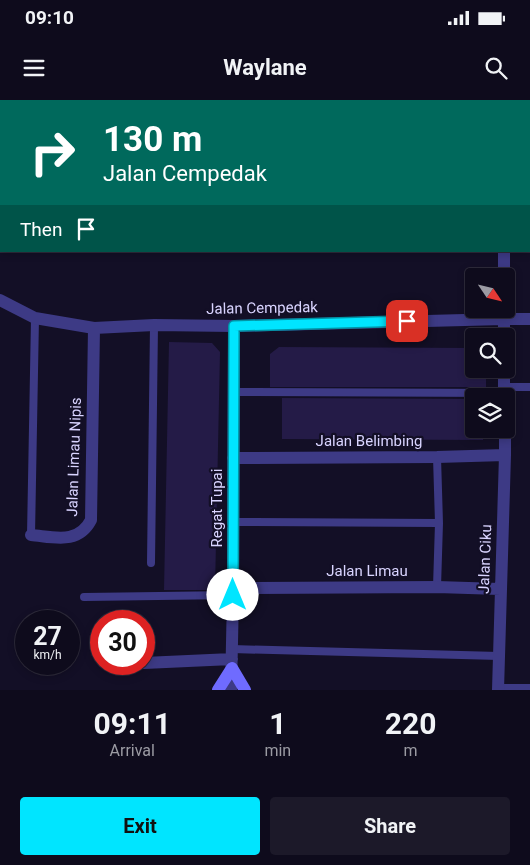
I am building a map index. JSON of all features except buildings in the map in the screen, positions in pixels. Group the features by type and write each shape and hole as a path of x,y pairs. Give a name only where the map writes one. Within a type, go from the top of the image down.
{"main road":[{"path":"218,690 232,659"},
{"path":"232,659 244,690"}],"street":[{"path":"504,252 504,268"},
{"name":"Jalan Cempedak","path":"0,300 35,318 94,328 234,326 465,316"},
{"name":"Jalan Cempedak","path":"515,316 530,319"},
{"name":"Regat Tupai","path":"231,690 234,326"},
{"name":"Jalan Limau Nipis","path":"30,536 76,536 86,529 91,520 94,328"},
{"name":"Jalan Ciku","path":"498,689 505,438"},
{"name":"Jalan Belimbing","path":"233,458 505,455"},
{"name":"Jalan Limau","path":"233,592 437,587 500,589"},
{"path":"155,662 232,659"}],"lane":[{"path":"30,536 35,318"},
{"path":"151,563 154,326"},
{"path":"515,390 530,387"},
{"path":"234,392 465,392"},
{"path":"437,457 439,523 437,587"},
{"path":"233,522 439,523"},
{"path":"84,597 233,592"},
{"path":"232,659 500,656"},
{"path":"498,689 530,688"}],"route":[{"path":"233,595 234,326 407,321"}]}
